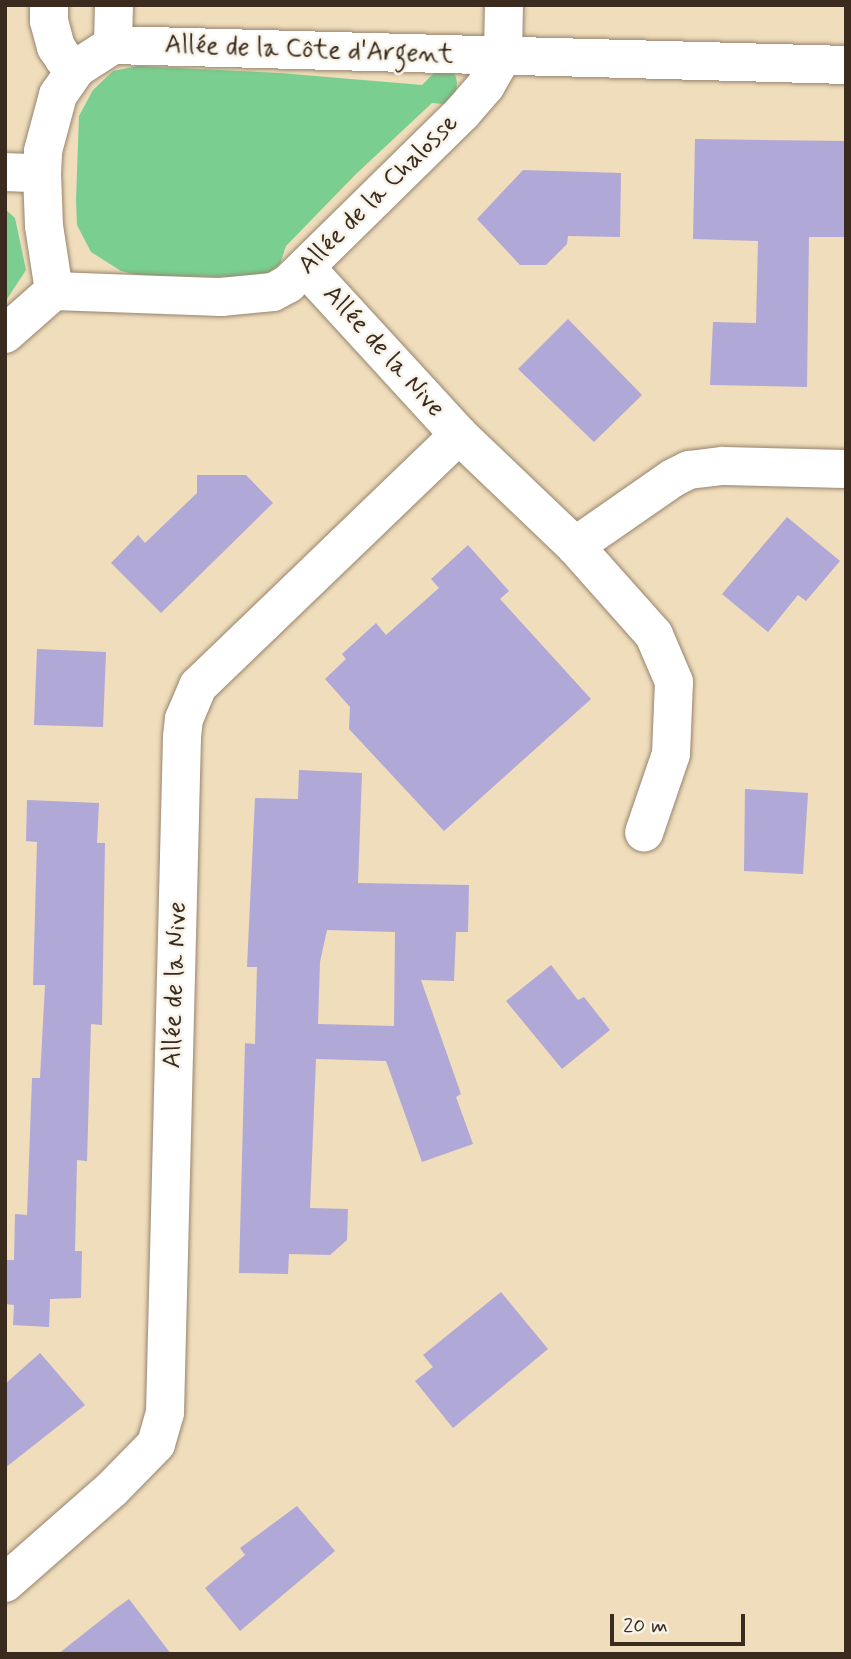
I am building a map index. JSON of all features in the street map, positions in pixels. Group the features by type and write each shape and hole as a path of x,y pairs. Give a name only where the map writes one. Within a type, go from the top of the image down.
{"street":[{"path":"49,5 49,21 56,47 64,60 77,68"},
{"path":"5,334 54,291 44,226 24,172 43,150 58,95 77,68 113,45 114,5"},
{"name":"Allée de la Chalosse","path":"54,291 250,296 273,292 307,269 462,113 486,85 503,56 504,5"},
{"name":"Allée de la Côte d'Argent","path":"113,45 846,65"},
{"name":"Allée de la Nive","path":"307,269 459,435 575,546 654,635 674,682 671,754 644,833"},
{"name":"Allée de la Nive","path":"5,1583 112,1489 156,1444 165,1413 183,737 190,701 211,670 459,435"},
{"path":"575,546 689,470 714,466 846,469"}],"green space":[{"path":"138,66 280,73 422,85 438,69 455,74 457,82 456,93 445,104 432,103 356,174 286,246 280,264 263,277 142,276 121,271 91,252 77,225 76,200 79,116 93,90 113,71"},
{"path":"5,209 15,218 26,270 5,302"}],"building":[{"path":"695,139 846,141 846,237 809,237 807,387 710,385 713,322 756,323 758,241 693,239"},
{"path":"523,170 621,173 620,237 568,236 567,244 546,265 520,265 477,219"},
{"path":"568,319 642,395 594,442 518,369"},
{"path":"197,475 246,475 273,503 161,613 111,563 138,535 145,543 197,493"},
{"path":"787,517 840,561 806,601 798,595 768,632 722,594"},
{"path":"468,545 509,591 500,599 591,699 444,831 349,729 350,707 325,679 346,659 342,654 376,623 386,635 439,588 431,579"},
{"path":"37,649 106,652 103,727 34,725"},
{"path":"299,770 362,773 358,883 469,885 468,932 456,932 454,981 421,980 461,1094 456,1097 473,1144 422,1162 386,1061 316,1059 310,1208 348,1209 347,1240 330,1255 289,1254 288,1274 239,1273 245,1043 255,1044 257,967 247,967 255,798 298,799","holes":["327,930 395,932 394,1026 318,1024 320,962"]},
{"path":"745,789 808,793 803,874 744,871"},
{"path":"27,800 99,803 97,843 105,843 102,1025 91,1024 87,1161 77,1160 75,1251 82,1251 81,1298 50,1299 49,1327 13,1325 14,1305 5,1304 5,1260 14,1260 15,1214 27,1215 32,1078 40,1078 45,985 33,985 37,842 26,841"},
{"path":"551,965 578,1000 584,997 610,1030 562,1069 506,1001"},
{"path":"501,1292 548,1349 453,1428 415,1381 433,1367 423,1355"},
{"path":"40,1353 85,1405 5,1468 5,1384"},
{"path":"297,1506 335,1551 240,1631 205,1588 245,1555 240,1548"},
{"path":"129,1599 171,1654 58,1654 115,1609"}]}
